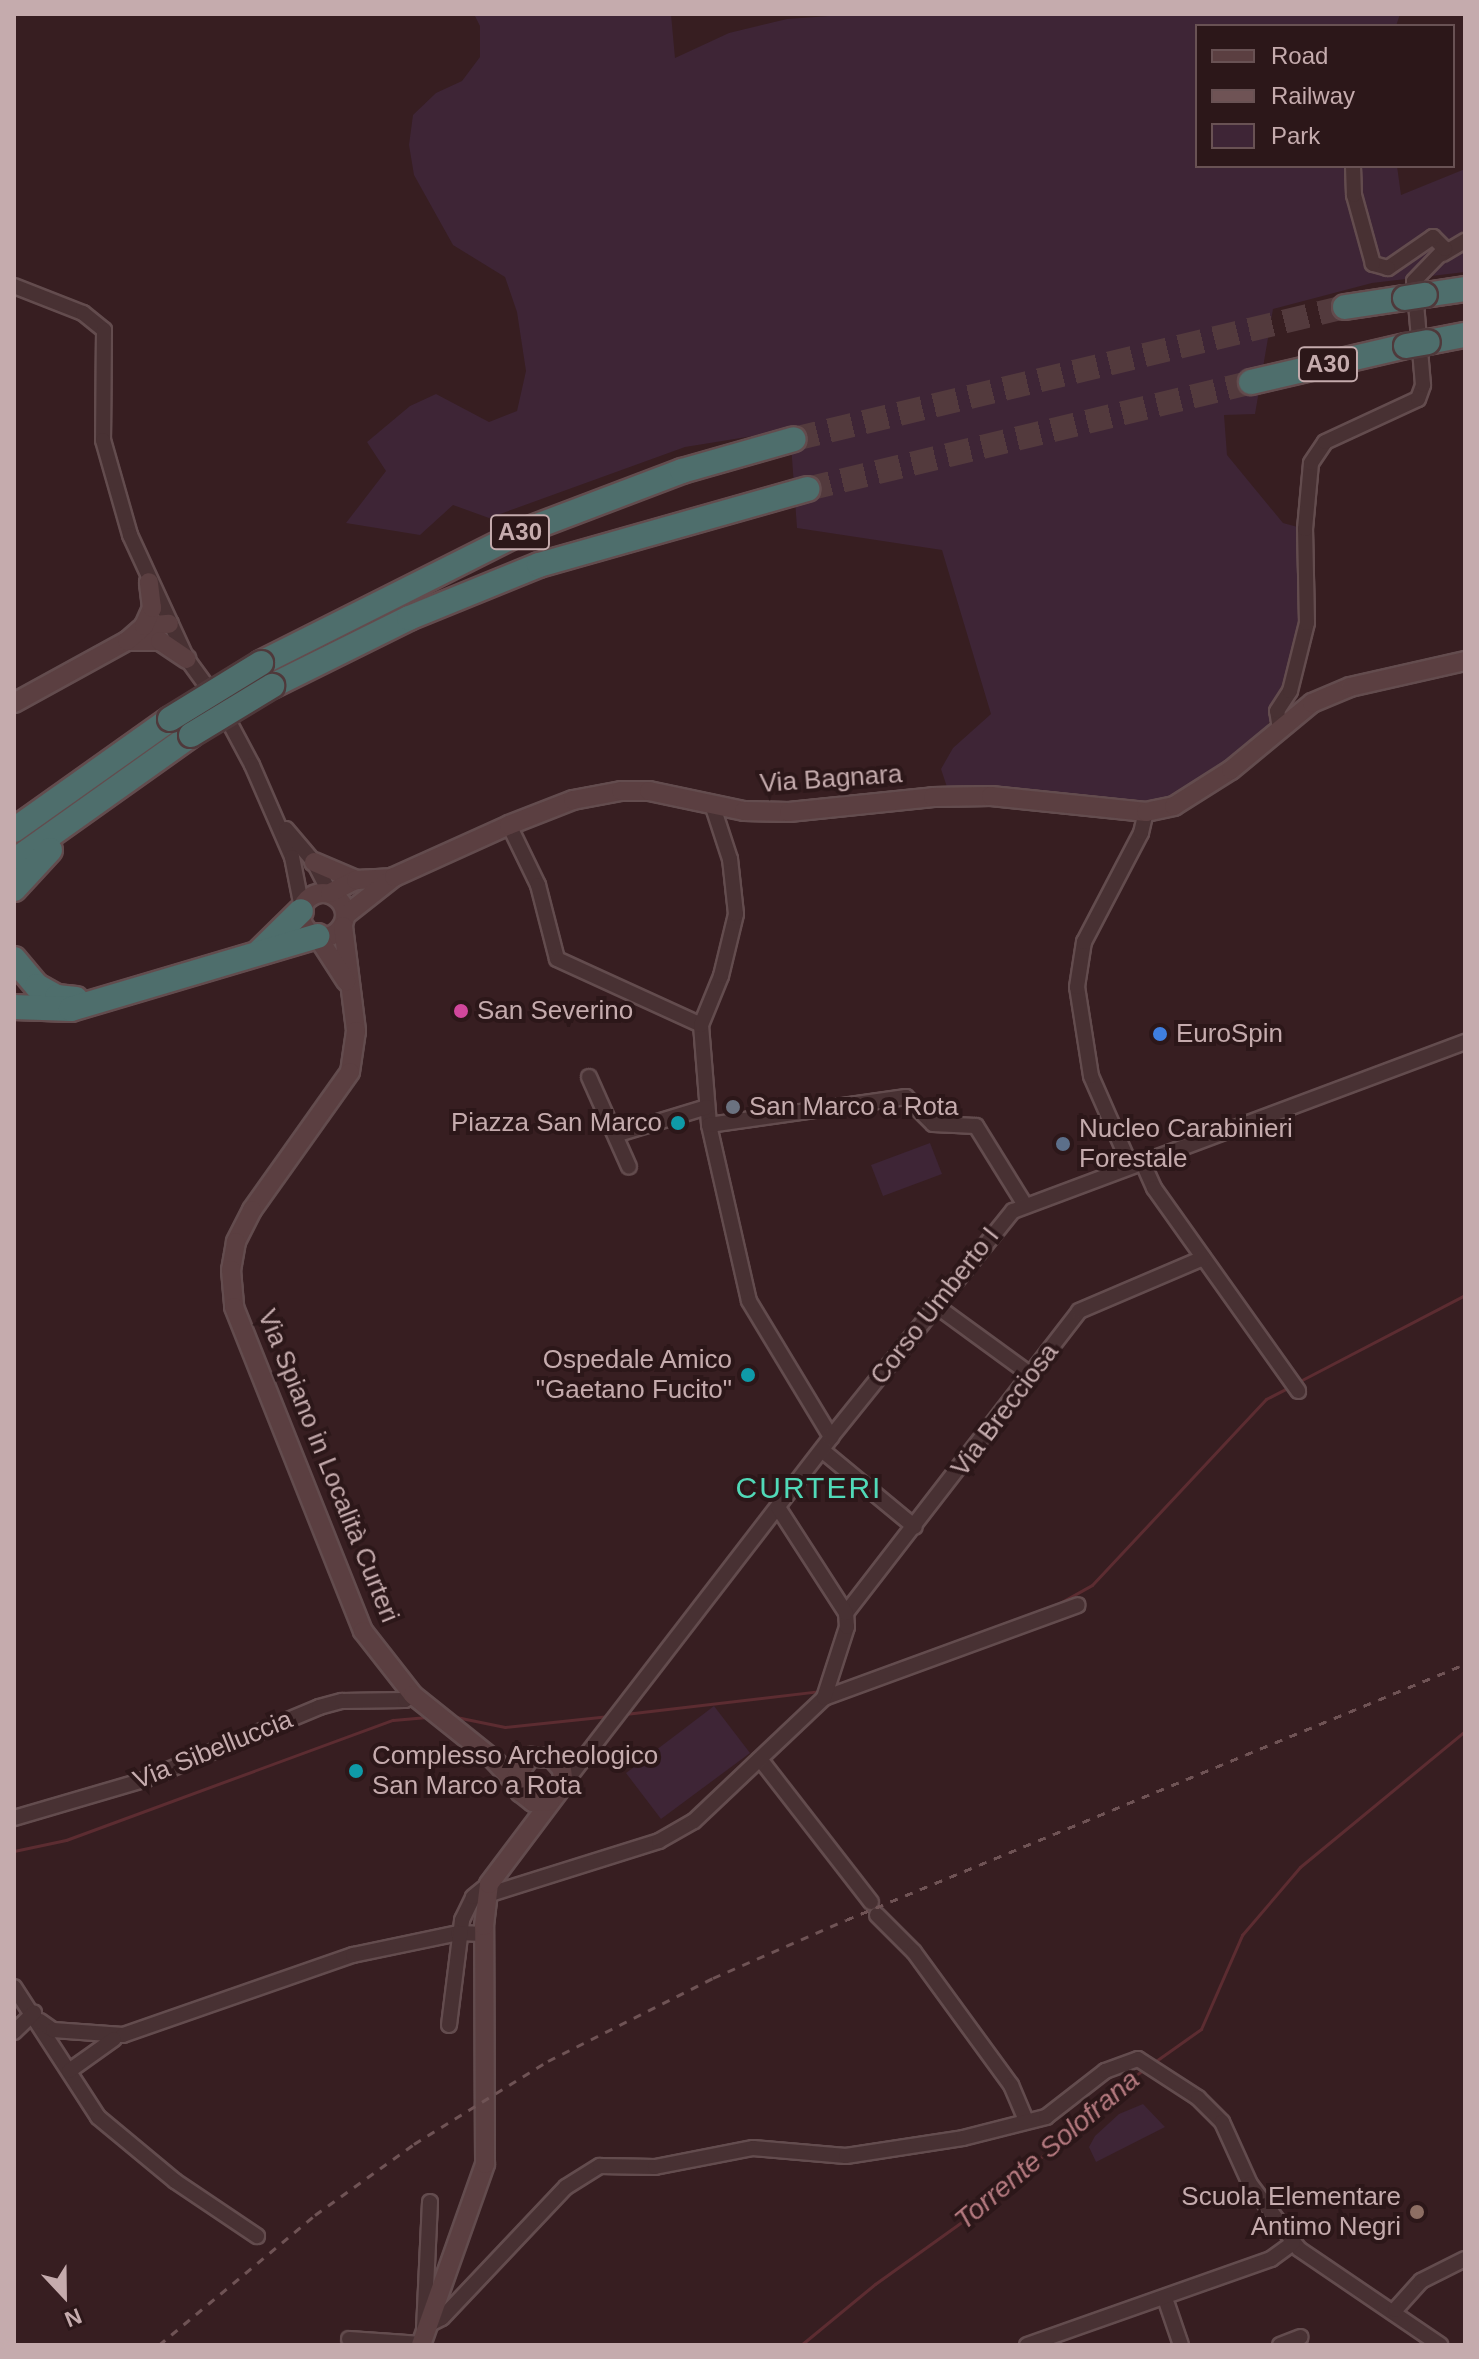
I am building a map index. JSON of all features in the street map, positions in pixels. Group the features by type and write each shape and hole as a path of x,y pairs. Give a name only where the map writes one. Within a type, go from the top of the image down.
{"highway":[{"name":"A30","path":"1345,307 1465,289"},
{"name":"A30","path":"1251,382 1465,335"},
{"name":"A30","path":"14,830 170,719 261,663 524,531 682,471 794,439"},
{"name":"A30","path":"14,861 191,735 272,686 409,618 539,565 807,489"},
{"path":"14,889 115,788"},
{"path":"258,952 301,909"},
{"path":"14,1007 71,1009 317,936"},
{"path":"14,959 37,986 57,997 102,1001"}],"main road":[{"path":"14,703 127,641 144,626 152,608 149,582"},
{"path":"144,626 164,633 187,659"},
{"path":"127,641 164,633"},
{"path":"1146,812 1200,793 1280,729 1334,692 1465,661"},
{"name":"Via Bagnara","path":"344,920 394,877 573,800 621,791 649,791 713,807 789,812 991,796 1146,812"},
{"path":"314,862 356,880"},
{"name":"Via Bagnara","path":"330,893 356,880 394,877"},
{"path":"316,893 330,893 342,903 344,920 332,936 317,936 305,929 301,909 316,893"},
{"name":"Via Spiano in Località Curteri","path":"344,920 356,1031 350,1072 252,1210 236,1242 231,1270 234,1307 363,1631 413,1694 439,1720 493,1759 521,1792"},
{"name":"Via Spiano in Località Curteri","path":"317,936 350,986"},
{"path":"288,947 338,967"},
{"path":"422,2339 485,2164 484,1934 488,1889 564,1784 558,1763 537,1755 523,1762 493,1759"},
{"path":"523,1762 521,1792 529,1829"},
{"path":"521,1792 550,1801"}],"street":[{"path":"1353,168 1354,195 1373,264 1388,268 1433,237 1443,241 1443,254"},
{"path":"1280,729 1277,711 1290,691 1307,623 1305,529 1311,463 1325,442 1418,399 1423,385 1414,281 1443,254 1465,241"},
{"path":"14,286 83,313 104,330 103,440 130,535 149,582 164,633"},
{"path":"187,659 233,726 275,816 292,857 301,909"},
{"path":"713,807 730,859 736,914 721,976 701,1025 709,1125 749,1301 831,1437"},
{"path":"1146,812 1141,833 1084,942 1077,987 1091,1076 1136,1163 1298,1391"},
{"path":"275,816 314,862 330,893"},
{"path":"509,825 538,885 557,959 701,1025"},
{"name":"Corso Umberto I","path":"564,1784 779,1509 831,1437 1004,1219 1025,1205 1465,1042"},
{"path":"589,1077 618,1134 629,1167"},
{"path":"709,1125 906,1097 933,1124 976,1126 1025,1205"},
{"path":"618,1134 707,1107"},
{"name":"Via Brecciosa","path":"846,1613 1079,1311 1203,1258"},
{"path":"935,1305 1031,1375"},
{"path":"823,1451 915,1527"},
{"path":"779,1509 846,1613 847,1627 826,1695"},
{"path":"449,2025 458,1933 473,1897 488,1889 659,1841 694,1821 826,1695 1078,1605"},
{"name":"Via Sibelluccia","path":"14,1818 144,1780 319,1707 342,1701 405,1700 413,1694"},
{"path":"760,1759 874,1908 923,1964 1011,2085 1025,2118"},
{"path":"558,1763 583,1760"},
{"path":"69,2071 92,2050 123,2035 353,1955 458,1933 484,1934"},
{"path":"14,1987 37,2017 87,2104 114,2134 257,2236"},
{"path":"37,2017 53,2030 123,2035"},
{"path":"14,2032 37,2017"},
{"path":"349,2339 422,2339 566,2187 600,2166 655,2167 753,2148 846,2156 963,2138 1025,2118 1046,2117 1105,2071 1124,2062 1144,2062 1159,2075 1198,2098 1222,2122 1250,2184 1293,2243 1395,2310 1440,2345"},
{"path":"422,2339 430,2202"},
{"path":"1027,2345 1271,2259 1293,2243"},
{"path":"1395,2310 1421,2281 1465,2259"},
{"path":"437,2292 460,2297"},
{"path":"1167,2304 1181,2345"},
{"path":"1280,2345 1301,2337"}],"green space":[{"path":"474,14 671,14 675,58 729,33 787,19 857,14 1400,14 1397,24 1195,24 1195,168 1397,168 1401,195 1465,169 1465,272 1372,283 1273,309 1255,414 1224,415 1227,455 1283,523 1305,529 1307,623 1290,691 1260,736 1224,766 1161,803 947,787 941,769 953,748 991,714 942,550 797,528 790,430 685,447 489,518 453,505 420,535 346,523 386,471 367,442 410,406 436,394 489,422 517,411 526,371 517,312 505,277 453,245 414,175 409,145 413,115 436,93 462,81 480,57 480,26"},
{"path":"930,1143 942,1174 883,1196 871,1165"},
{"path":"714,1706 750,1753 661,1819 626,1773"},
{"path":"1143,2104 1165,2127 1096,2162 1089,2147 1095,2136 1119,2114"}],"waterway":[{"path":"1298,1382 1465,1295"},
{"path":"1049,1609 1092,1585 1266,1399 1288,1388"},
{"path":"834,1686 895,1665"},
{"path":"625,1714 820,1691"},
{"path":"451,1716 505,1727 609,1716"},
{"path":"14,1851 66,1840 393,1720 427,1717"},
{"name":"Torrente Solofrana","path":"1153,2063 1201,2029 1242,1935 1300,1867 1465,1731"},
{"name":"Torrente Solofrana","path":"801,2345 875,2284 977,2211 1032,2167 1078,2117 1143,2070"}],"tunnel":[{"path":"794,439 1345,307"},
{"path":"807,489 1251,382"}],"railway":[{"path":"159,2345 315,2215 414,2144 548,2061 713,1978 846,1920 1465,1664"}],"place":[{"name":"San Severino","path":"461,1011"},
{"name":"EuroSpin","path":"1160,1034"},
{"name":"San Marco a Rota","path":"733,1107"},
{"name":"Piazza San Marco","path":"678,1123"},
{"name":"Nucleo Carabinieri Forestale","path":"1063,1144"},
{"name":"Ospedale Amico \"Gaetano Fucito\"","path":"748,1375"},
{"name":"Complesso Archeologico San Marco a Rota","path":"356,1771"},
{"name":"Scuola Elementare Antimo Negri","path":"1417,2212"}],"district":[{"name":"CURTERI","path":"809,1488"}]}
